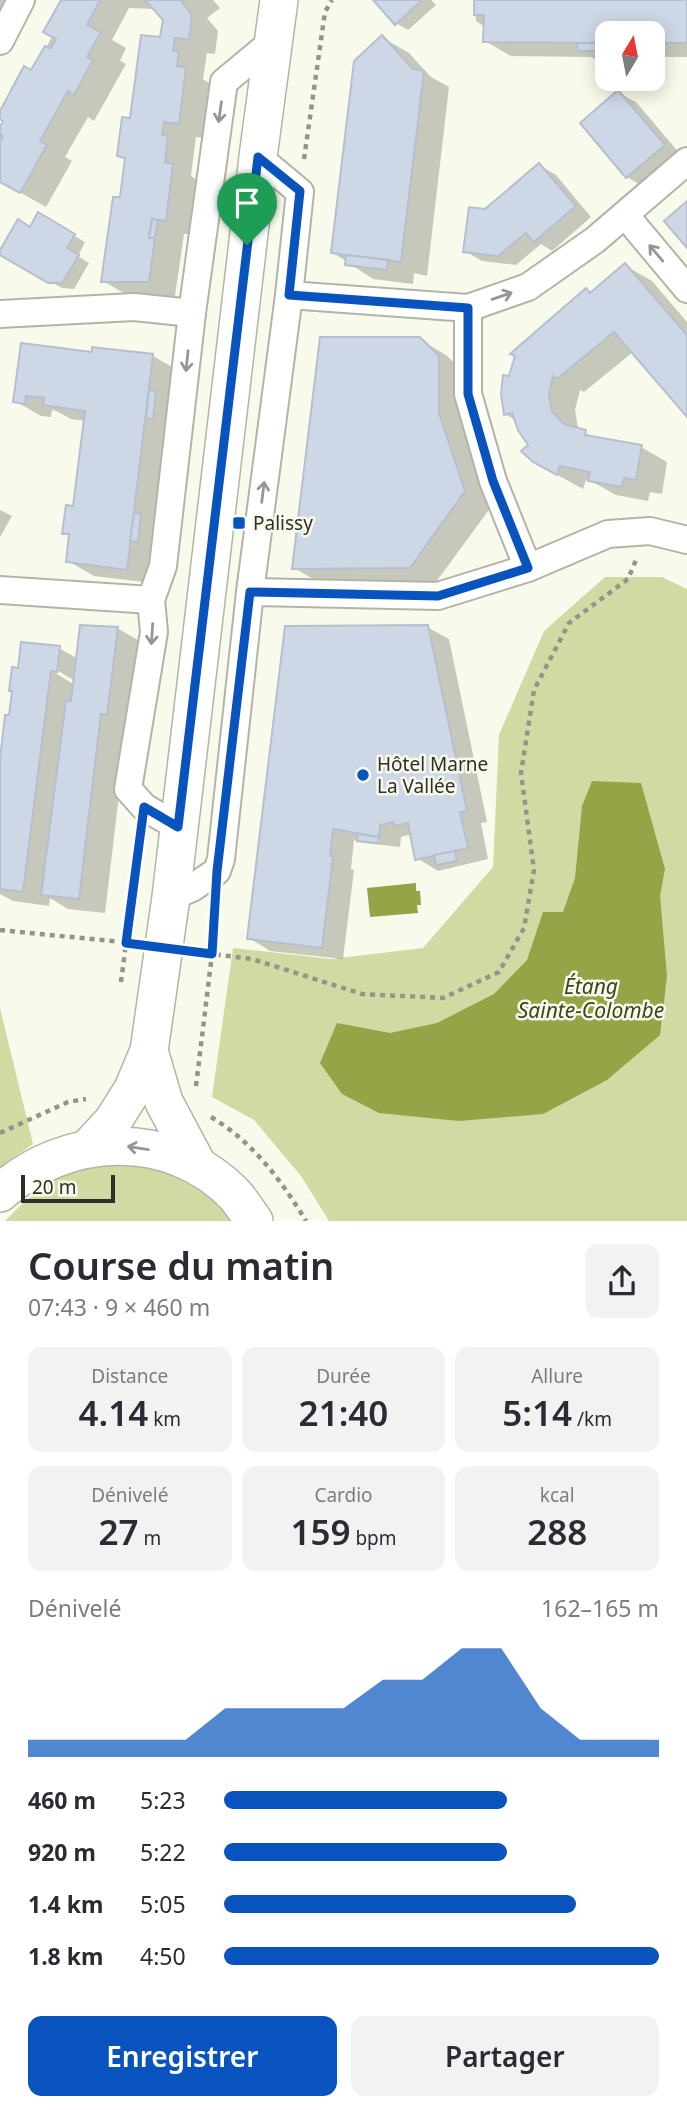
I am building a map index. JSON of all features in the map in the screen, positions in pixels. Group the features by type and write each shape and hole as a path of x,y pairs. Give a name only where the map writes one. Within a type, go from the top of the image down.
{"main road":[{"path":"88,1147 113,1121 133,1089 149,1051 171,897 279,0"},
{"path":"149,1051 164,1102 198,1166"},
{"path":"0,1193 41,1163 88,1147 125,1146 163,1152 198,1166 234,1194 254,1221"}],"street":[{"path":"0,41 21,0"},
{"path":"178,827 144,807 128,789 154,632 151,600 163,566 192,313 224,82 272,42"},
{"path":"171,897 192,888 217,871 289,295 300,191 258,157"},
{"path":"289,295 468,308 528,287 626,216 687,161"},
{"path":"626,216 687,289"},
{"path":"0,314 134,307 192,313"},
{"path":"468,308 468,394 493,481 528,568"},
{"path":"250,592 438,596 528,568 608,534 650,531 687,540"},
{"path":"0,590 151,600"}],"path":[{"path":"300,191 325,12 332,0"},
{"path":"0,930 251,959 362,994 443,998 499,972 524,928 534,870 521,774 534,690 569,624 628,579 650,531"},
{"path":"120,994 144,807"},
{"path":"195,1095 212,954 217,871"},
{"path":"0,1133 68,1102 93,1097"},
{"path":"208,1115 253,1148 306,1221"}],"shaded area":[{"path":"605,577 662,577 687,589 687,1221 329,1221 301,1176 254,1120 212,1097 233,948 331,959 423,948 493,867 499,735 544,631"},
{"path":"0,1008 33,1144 0,1167"},
{"path":"124,1164 158,1170 186,1180 210,1197 235,1221 5,1221 32,1196 58,1179 88,1169"}],"water":[{"name":"Étang Sainte-Colombe","path":"592,781 641,783 665,869 660,896 667,976 660,1035 607,1080 543,1114 459,1121 379,1113 342,1094 320,1063 337,1023 390,1033 437,1023 494,994 527,960 543,912 563,912 575,878 582,806"},
{"path":"416,883 416,891 420,891 421,905 417,905 418,913 370,917 367,888"}],"building":[{"path":"61,0 100,0 87,25 101,32 87,57 93,60 74,95 68,91 40,141 47,145 20,193 0,182 0,141 3,136 0,134 0,127 3,121 0,119 0,111 24,66 31,70 45,46 50,49 56,39 43,32"},
{"path":"145,0 185,0 182,2 192,15 189,40 175,38 173,51 179,52 177,66 186,67 179,124 164,122 162,135 168,136 165,162 173,164 166,221 152,219 149,238 155,238 149,282 101,282 113,197 120,197 125,158 117,156 122,117 130,118 141,35 160,37 163,20"},
{"path":"373,0 422,0 395,25"},
{"path":"474,0 687,0 687,43 665,43 665,21 595,21 595,43 483,42 484,15 474,15"},
{"path":"382,35 413,69 424,71 401,262 331,253 354,61"},
{"path":"577,43 595,43 595,51 578,51"},
{"path":"619,91 665,145 626,178 580,123"},
{"path":"539,163 576,206 534,242 526,233 498,256 463,252 469,207 485,209"},
{"path":"687,201 687,248 664,221"},
{"path":"38,212 75,234 67,248 79,255 62,283 48,283 0,255 0,250 18,219 30,227"},
{"path":"152,219 158,220 155,238 149,238"},
{"path":"346,255 388,260 387,270 345,265"},
{"path":"625,263 687,335 687,417 614,332 557,379 553,376 549,394 552,411 564,424 586,430 585,435 642,445 636,480 624,478 622,487 588,481 590,472 560,466 557,475 533,462 521,451 528,445 518,430 512,413 504,415 501,394 503,375 509,376 515,356 510,354 586,288 590,293"},
{"path":"320,337 420,337 439,356 439,413 465,491 410,568 292,569"},
{"path":"21,343 92,352 92,347 153,354 127,570 66,562 69,534 62,534 66,505 73,506 85,411 43,405 44,398 26,396 25,404 13,402"},
{"path":"149,390 156,391 153,419 146,418"},
{"path":"134,513 141,514 138,542 130,541"},
{"path":"80,625 118,627 107,715 101,714 79,899 41,895 66,700 71,701"},
{"name":"Hôtel Marne La Vallée","path":"428,625 467,811 460,812 468,848 415,860 408,823 380,825 379,837 333,829 330,856 333,856 322,948 247,939 285,626"},
{"path":"21,642 60,646 57,672 51,671 23,892 0,889 0,759 5,715 9,715 12,667 18,668"},
{"path":"358,834 379,837 378,843 357,841"},
{"path":"455,851 457,861 436,865 434,855"}],"place":[{"name":"Palissy","path":"239,523"},
{"name":"Hôtel Marne La Vallée","path":"363,775"}],"route":[{"path":"258,157 300,191 289,295 468,308 468,394 493,481 528,568 438,596 250,592 217,871 212,954 126,943 144,807 178,827 247,245 258,157"}]}
